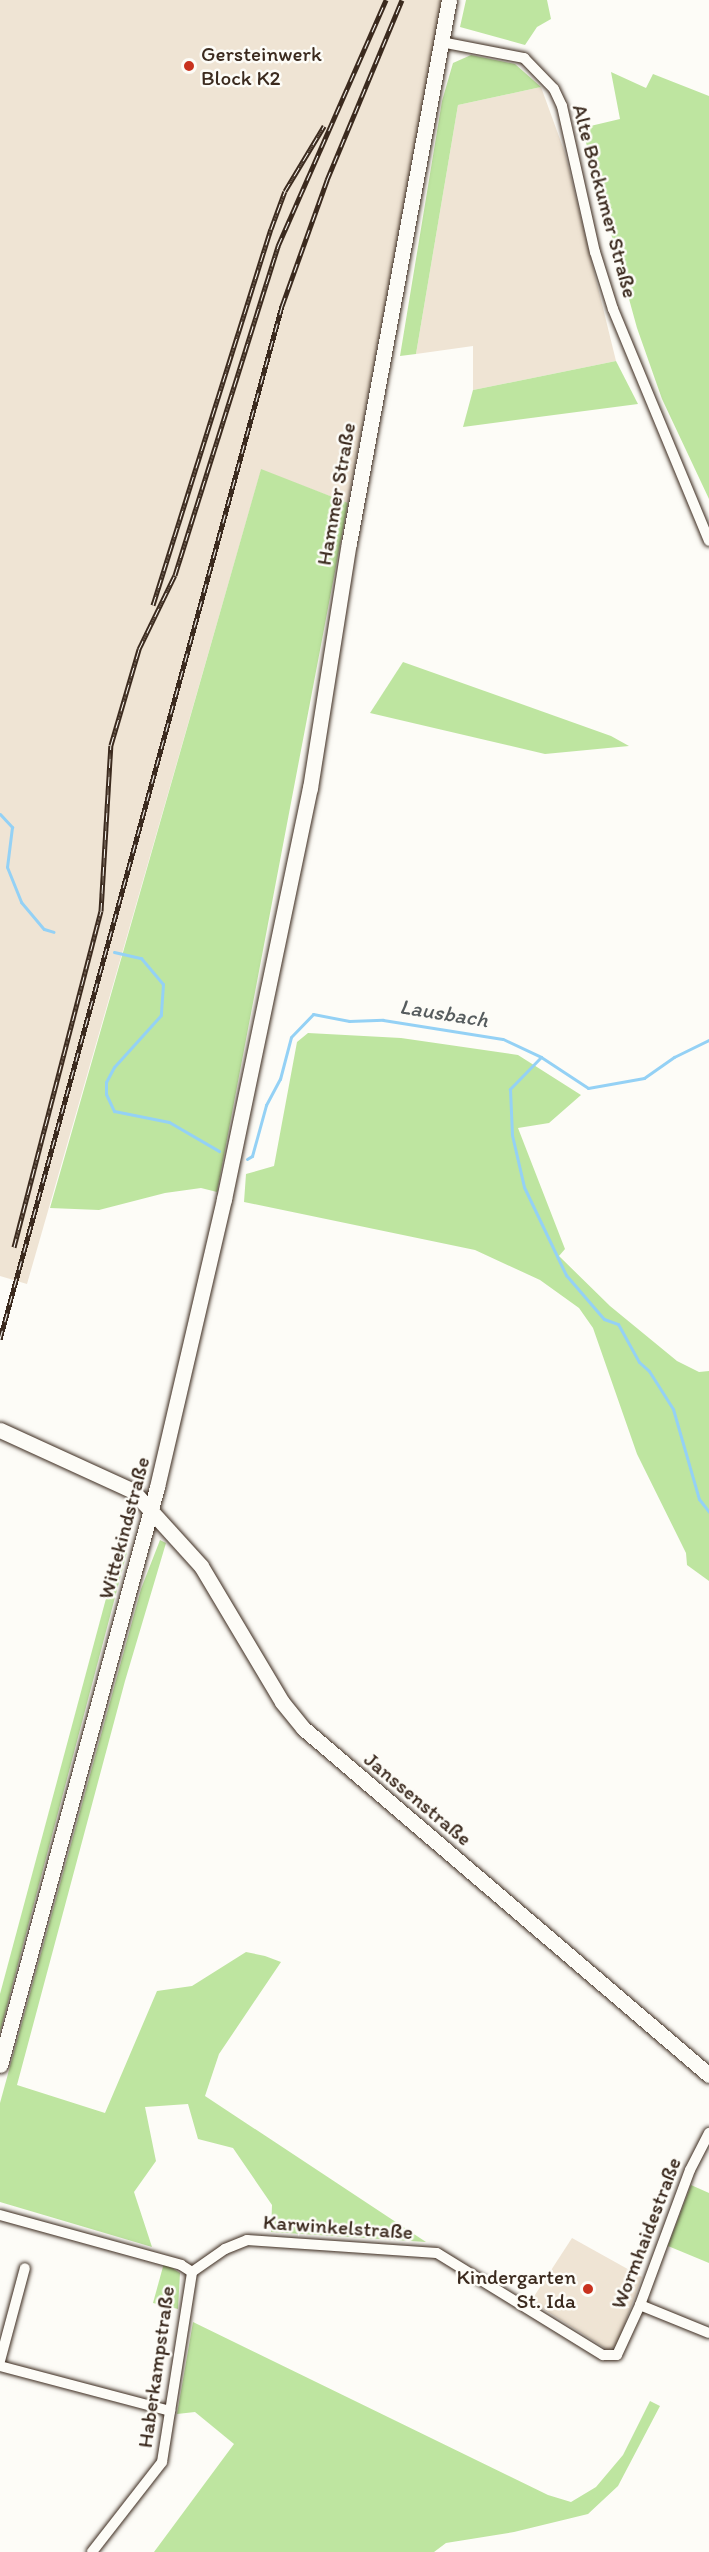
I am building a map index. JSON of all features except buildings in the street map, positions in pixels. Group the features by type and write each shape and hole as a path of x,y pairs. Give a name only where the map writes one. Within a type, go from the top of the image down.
{"main road":[{"name":"Hammer Straße","path":"268,996 310,788 362,465 449,0"},
{"name":"Wittekindstraße","path":"0,2065 152,1509 268,996"},
{"name":"Janssenstraße","path":"0,1430 133,1491 152,1509 201,1566 282,1702 303,1728 709,2075"}],"street":[{"name":"Alte Bockumer Straße","path":"441,42 524,58 554,89 562,106 595,252 613,309 709,541"},
{"name":"Wormhaidestraße","path":"623,2347 690,2170 709,2133"},
{"path":"0,2215 181,2265 192,2272"},
{"name":"Karwinkelstraße","path":"192,2272 225,2248 248,2240 437,2253 603,2355 617,2355 623,2347"},
{"path":"0,2361 25,2268"},
{"name":"Haberkampstraße","path":"92,2552 162,2462 192,2272"},
{"path":"640,2305 709,2333"},
{"path":"0,2366 170,2411"}],"shaded area":[{"path":"0,0 442,0 348,503 261,470 27,1284 0,1276"},
{"path":"541,87 565,153 616,361 473,390 473,346 416,354 458,105"},
{"name":"Kindergarten St. Ida","path":"572,2238 642,2277 617,2345 608,2350 531,2301"}],"green space":[{"path":"466,0 547,0 551,19 537,27 525,45 460,27"},
{"path":"471,55 515,64 541,87 458,105 416,354 400,356 442,101 453,63"},
{"path":"611,72 646,88 653,74 709,96 709,499 662,399 637,328 582,128 620,119"},
{"path":"616,361 638,404 463,427 473,390"},
{"path":"261,469 348,503 217,1192 201,1188 165,1193 99,1210 50,1208"},
{"path":"403,662 611,736 629,746 545,754 370,713"},
{"path":"308,1033 401,1038 518,1055 581,1095 549,1123 518,1128 565,1249 559,1256 610,1306 677,1361 699,1372 709,1371 709,1581 687,1565 686,1553 637,1454 593,1328 579,1308 540,1280 475,1250 244,1202 246,1174 274,1166 297,1042"},
{"path":"160,1540 166,1543 125,1681 17,2085 105,2113 157,1991 192,1986 246,1952 281,1962 219,2054 205,2096 426,2242 271,2232 272,2205 233,2148 198,2139 188,2104 145,2107 156,2161 134,2192 152,2247 0,2202 0,2103 141,1589"},
{"path":"119,1550 127,1552 0,2032 0,1994"},
{"path":"691,2185 709,2193 709,2263 668,2246"},
{"path":"164,2263 180,2273 178,2309 153,2303"},
{"path":"193,2322 548,2495 571,2502 596,2487 623,2455 650,2401 660,2406 618,2486 588,2514 514,2532 446,2543 434,2552 154,2552 234,2444 195,2412 177,2414"}],"waterway":[{"name":"Lausbach","path":"0,814 12,827 7,867 21,902 44,929 54,932"},
{"name":"Lausbach","path":"114,952 141,958 163,984 161,1015 114,1067 106,1082 106,1094 114,1111 169,1122 219,1151"},
{"name":"Lausbach","path":"247,1159 252,1156 266,1105 280,1079 291,1037 313,1014 349,1021 383,1020 503,1039 541,1057 588,1088 644,1078 674,1057 709,1040"},
{"path":"541,1057 510,1089 512,1135 524,1187 566,1275 604,1319 618,1324 639,1362 649,1371 673,1409 699,1499 709,1512"}],"railway":[{"path":"14,1247 101,911 111,745 139,649 175,575 278,246 386,0"},
{"path":"0,1339 282,306 327,180 402,0"},
{"path":"153,605 271,229 285,191 324,126"}],"place":[{"name":"Gersteinwerk Block K2","path":"189,66"},
{"name":"Kindergarten St. Ida","path":"588,2289"}]}
